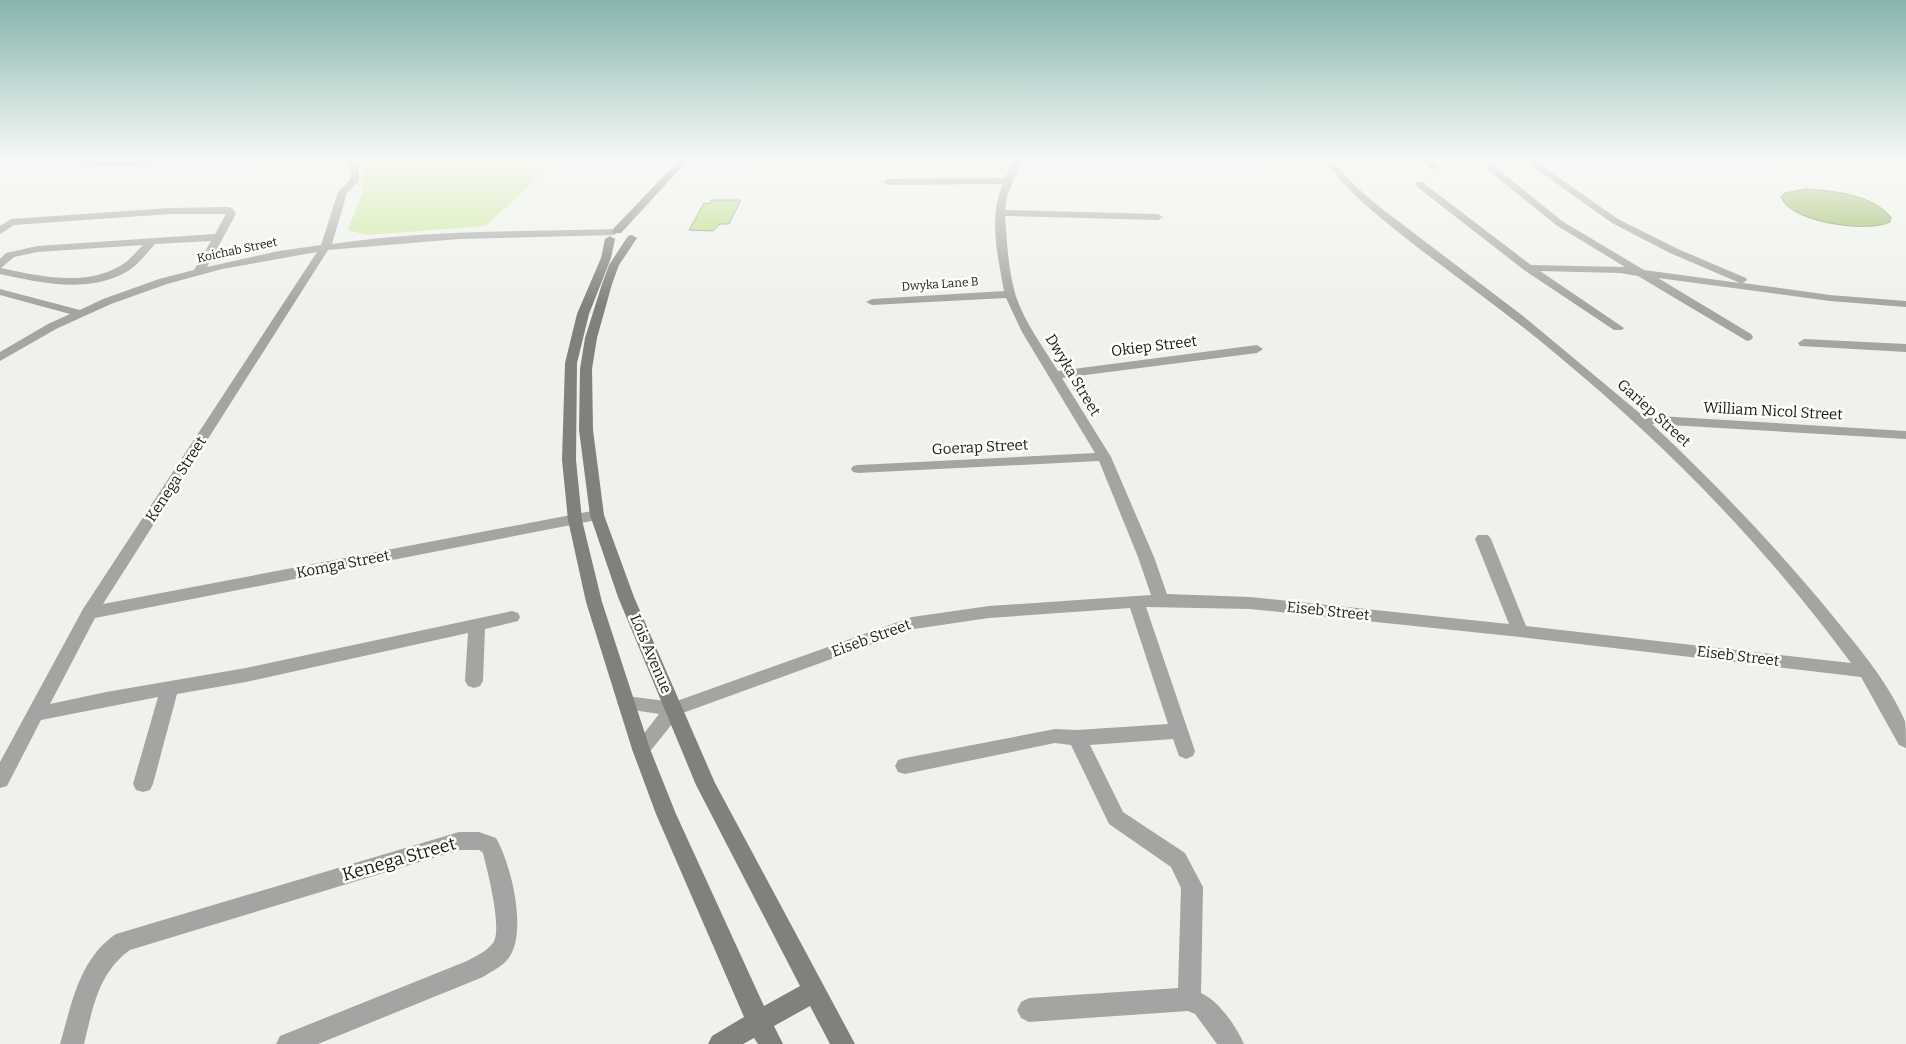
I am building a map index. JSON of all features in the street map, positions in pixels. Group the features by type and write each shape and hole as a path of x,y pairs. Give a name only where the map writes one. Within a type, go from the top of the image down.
{"street":[{"name":"Kenega Street","path":"0,780 89,613 326,246 338,209"},
{"path":"637,209 612,235 606,258 583,314 571,363 569,460 575,520 594,602 641,749 666,814 759,1023 771,1044"},
{"path":"642,218 649,209"},
{"name":"Dwyka Street","path":"1001,209 1002,252 1010,294 1028,332 1104,457 1162,600"},
{"name":"Gariep Street","path":"1375,209 1418,244 1518,317 1638,419 1754,532 1793,576 1866,671 1906,740"},
{"path":"1451,209 1528,268 1618,328"},
{"path":"1541,209 1559,223 1747,337"},
{"path":"1598,209 1615,221 1717,271 1763,288"},
{"path":"0,230 11,222 170,211 229,210 231,214 199,271"},
{"path":"1000,213 1158,218"},
{"name":"Lois Avenue","path":"612,235 626,229 634,231 636,235 614,265 591,338 586,369 586,430 596,516 626,597 706,785 842,1044"},
{"name":"Koichab Street","path":"0,357 23,342 80,313 149,285 251,259 326,246 460,236 612,235"},
{"path":"0,265 5,255 37,249 219,237"},
{"path":"0,271 48,281 75,281 106,276 125,268 153,241"},
{"path":"1528,268 1602,269 1830,298 1906,304"},
{"path":"0,292 80,313"},
{"name":"Dwyka Lane B","path":"872,302 1010,294"},
{"path":"1804,343 1906,348"},
{"name":"Okiep Street","path":"1055,375 1257,349"},
{"name":"William Nicol Street","path":"1638,419 1906,434"},
{"name":"Goerap Street","path":"858,469 1104,457"},
{"name":"Komga Street","path":"89,613 596,516"},
{"path":"1483,539 1520,631"},
{"name":"Eiseb Street","path":"626,703 674,708 912,623 989,612 1162,600 1250,603 1520,631 1866,671"},
{"path":"1136,602 1186,751"},
{"path":"35,714 106,699 246,675 512,617"},
{"path":"474,681 477,625"},
{"path":"143,784 169,689"},
{"path":"641,749 674,708"},
{"path":"905,766 1055,736 1077,738 1179,731"},
{"path":"1077,738 1116,818 1178,860 1192,887 1189,999"},
{"name":"Kenega Street","path":"72,1044 92,973 101,959 114,946 124,941 458,841 479,841 489,844 494,851 507,922 504,947 494,958 475,969 288,1044"},
{"path":"720,1044 814,991"},
{"path":"1030,1010 1189,999 1203,1006 1232,1044"}],"shaded area":[{"path":"356,209 504,209 485,226 366,235 348,230"},
{"path":"1792,209 1883,209 1891,217 1890,222 1880,225 1849,226 1814,219"}],"building":[{"path":"701,209 737,209 729,224 720,224 713,231 689,230"}]}
